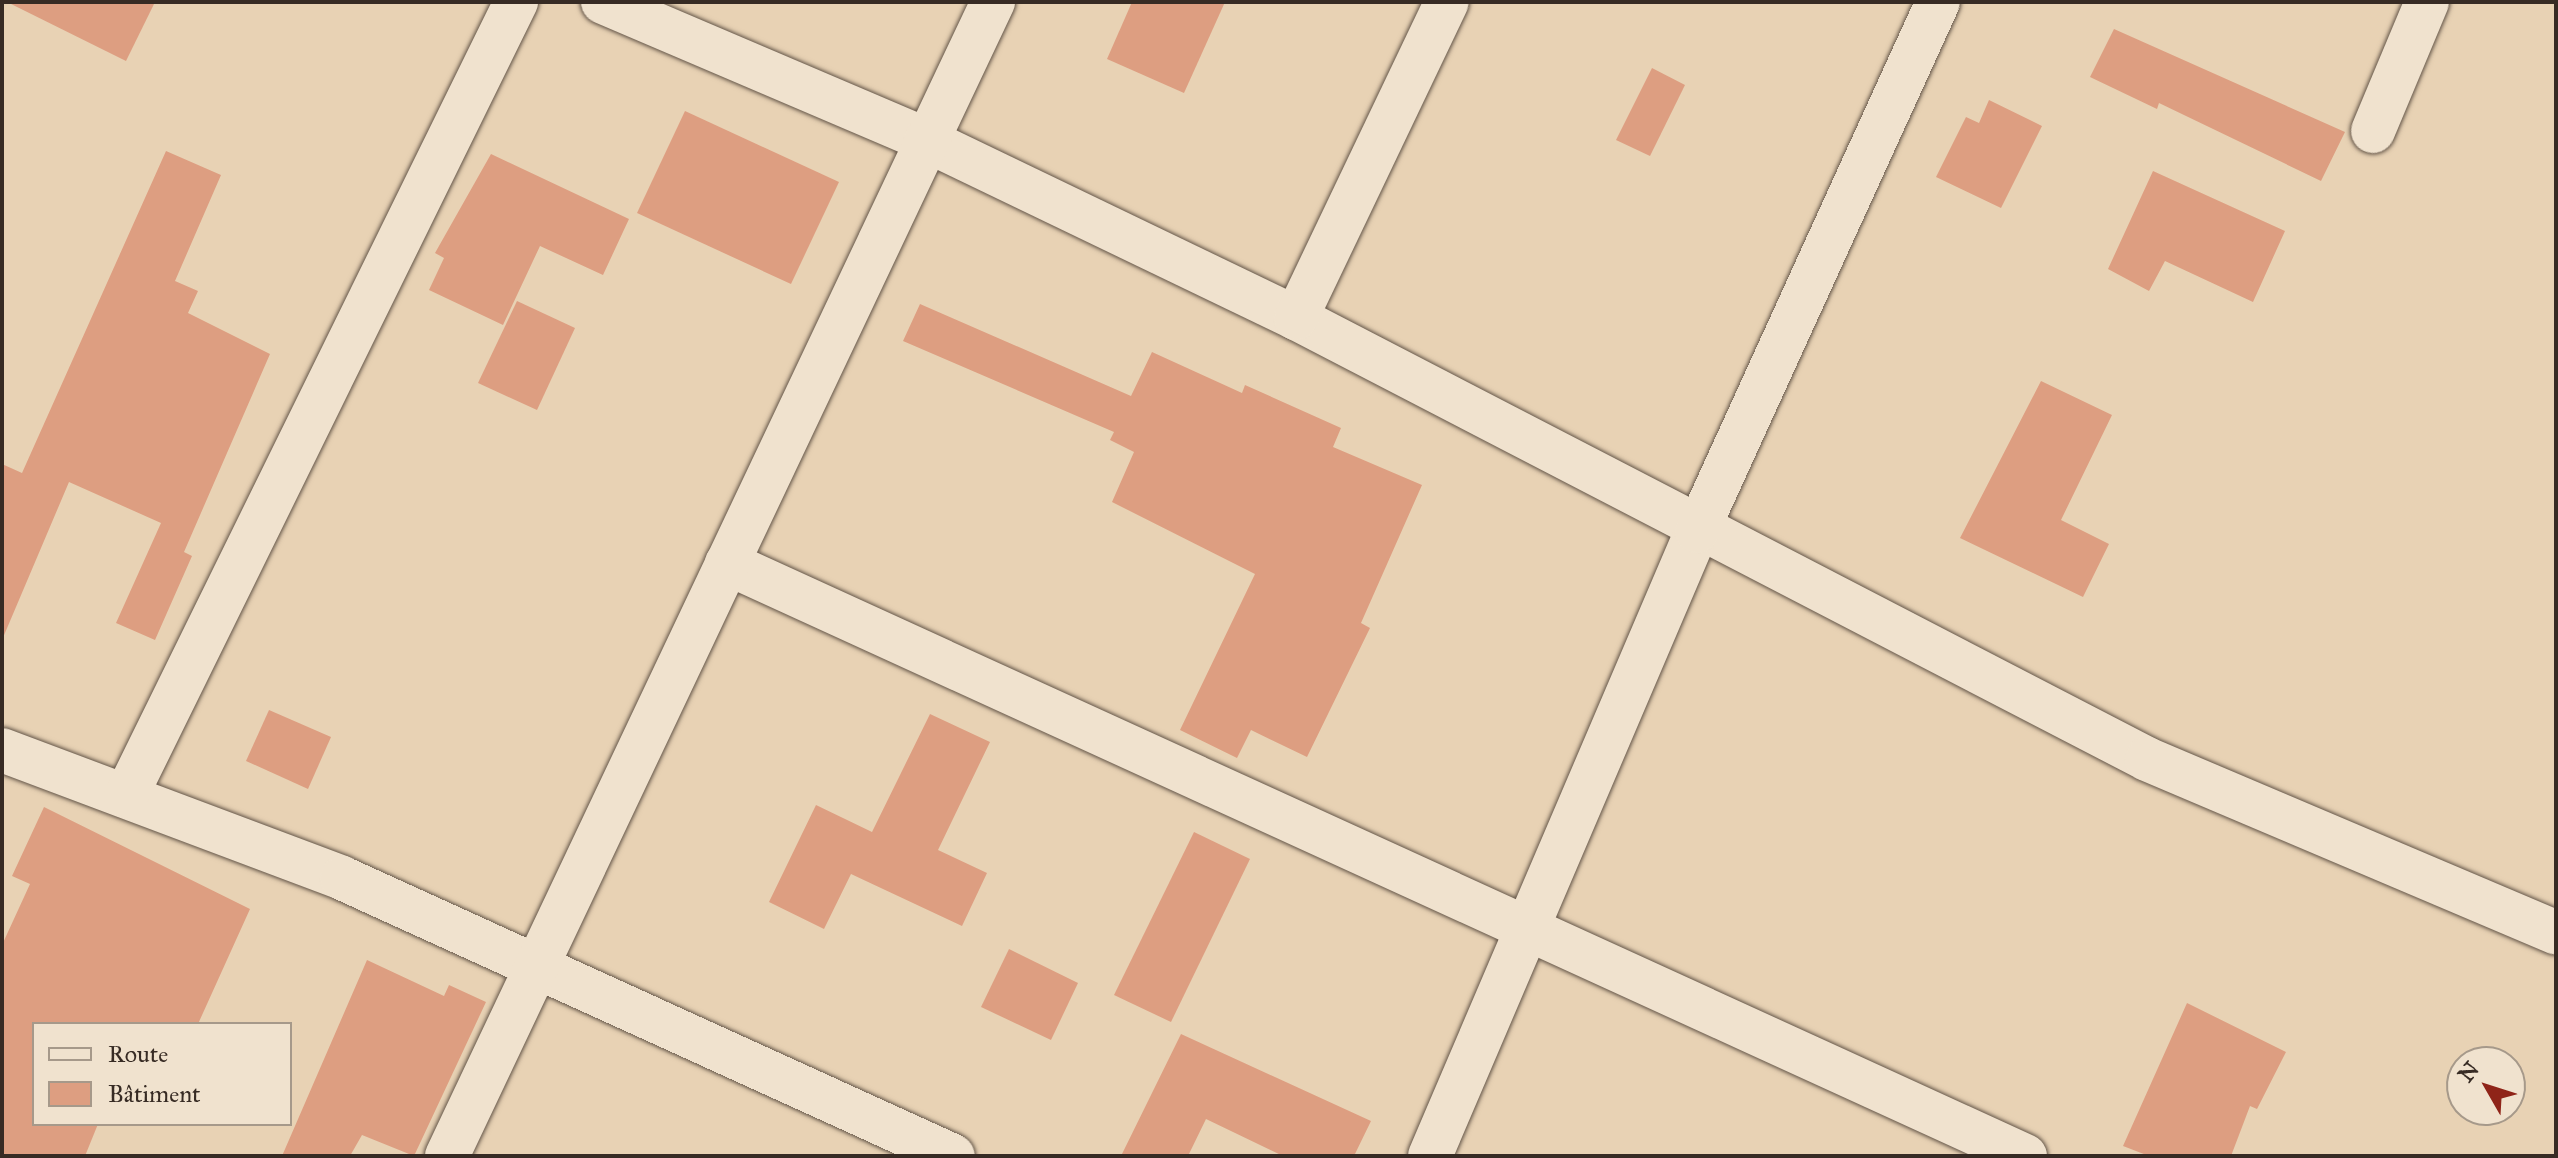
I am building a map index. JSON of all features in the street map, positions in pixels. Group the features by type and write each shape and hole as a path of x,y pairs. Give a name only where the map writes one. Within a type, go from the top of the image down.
{"street":[{"path":"126,796 516,2"},
{"path":"603,2 926,140 1296,318 1697,531 2147,759 2556,933"},
{"path":"447,1156 993,2"},
{"path":"1296,318 1447,2"},
{"path":"1430,1156 1697,531 1938,2"},
{"path":"2373,131 2427,2"},
{"path":"727,563 2025,1156"},
{"path":"2,750 342,878 539,962 953,1156"}],"building":[{"path":"7,2 155,2 126,61"},
{"path":"1132,2 1225,2 1184,93 1107,59"},
{"path":"2114,29 2345,132 2321,181 2159,103 2157,109 2090,77"},
{"path":"1652,68 1685,85 1650,156 1616,140"},
{"path":"1989,100 2042,126 2001,208 1936,177 1966,117 1979,123"},
{"path":"685,111 839,182 791,284 637,213"},
{"path":"166,151 221,175 175,281 198,291 188,313 270,354 184,552 192,556 155,640 116,623 161,523 69,482 2,640 2,464 22,473"},
{"path":"491,154 629,219 603,275 540,246 503,325 429,290 444,258 435,253"},
{"path":"2153,171 2285,231 2253,302 2165,261 2149,291 2108,269"},
{"path":"517,301 575,328 537,410 478,383"},
{"path":"920,304 1131,396 1152,352 1242,393 1245,385 1341,428 1333,447 1422,485 1361,623 1370,628 1307,757 1251,730 1237,758 1180,730 1255,574 1112,502 1134,452 1110,440 1114,432 903,341"},
{"path":"2041,381 2112,415 2061,520 2109,544 2083,597 1960,538"},
{"path":"269,710 331,737 308,789 246,761"},
{"path":"930,714 990,742 938,850 987,873 962,926 851,874 824,929 769,902 816,805 872,832"},
{"path":"44,807 250,909 199,1022 32,1022 32,1126 97,1126 85,1156 2,1156 2,945 30,884 12,876"},
{"path":"1194,832 1250,859 1171,1022 1114,995"},
{"path":"1009,949 1078,983 1051,1040 981,1007"},
{"path":"367,960 444,996 449,985 486,1002 414,1156 362,1135 350,1156 282,1156"},
{"path":"2187,1003 2286,1052 2257,1109 2250,1106 2231,1156 2149,1156 2123,1146"},
{"path":"1181,1034 1371,1121 1354,1156 1283,1156 1206,1119 1188,1156 1121,1156"}]}
